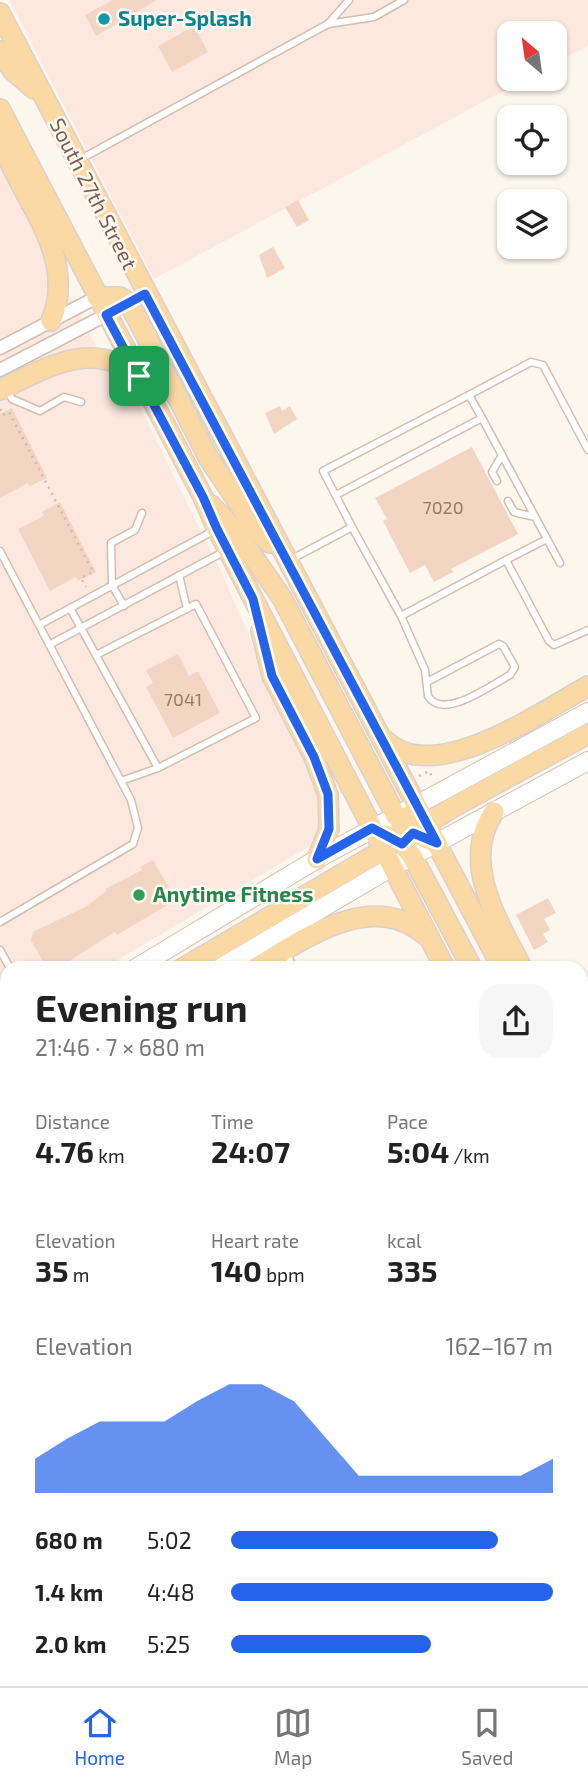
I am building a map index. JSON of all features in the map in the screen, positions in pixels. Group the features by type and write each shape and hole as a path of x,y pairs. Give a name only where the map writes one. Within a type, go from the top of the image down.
{"main road":[{"name":"South 27th Street","path":"0,13 77,161 137,298 288,561 416,805"},
{"path":"0,51 13,71 42,97"},
{"name":"South 27th Street","path":"0,109 372,828 403,839 437,843 498,961"},
{"path":"0,138 44,226 56,262 58,305 51,321"},
{"path":"97,297 110,295 137,298"},
{"path":"2,383 46,367 102,357 122,363 139,376"},
{"path":"203,497 234,529 282,598 403,839 468,961"},
{"path":"253,599 272,676 314,757 328,794 329,829 317,859"},
{"path":"381,736 397,751 407,755 445,754 493,738 588,686"},
{"path":"262,961 403,839 416,805 588,712"},
{"path":"195,961 588,734"},
{"path":"148,961 372,828 403,839 437,843 588,761"},
{"path":"494,812 482,832 480,843 484,883 493,912 518,961"},
{"name":"South 27th Street","path":"403,839 429,938 441,961"},
{"path":"237,961 280,943 373,916 395,916 416,926 429,938"}],"street":[{"path":"0,348 97,297"},
{"path":"2,383 106,315 137,298"}],"lane":[{"path":"328,24 349,0"},
{"path":"77,161 328,24 374,16 404,0"},
{"path":"426,682 499,644 503,646 515,667 510,675 450,705 431,701 414,640 323,471 531,362 543,365 588,450"},
{"path":"2,383 12,399 40,411 64,397 81,402"},
{"path":"469,395 559,563"},
{"path":"336,495 482,418"},
{"path":"497,481 492,472 502,456"},
{"path":"508,501 514,512 535,517"},
{"path":"124,606 112,585 111,543 135,530 142,513"},
{"path":"288,561 352,527"},
{"path":"39,625 217,529"},
{"path":"401,616 547,539"},
{"path":"50,645 227,550"},
{"path":"0,551 131,800 138,828 133,844 0,922"},
{"path":"506,560 549,641 554,645 561,644 588,630"},
{"path":"179,575 187,609"},
{"path":"96,656 196,604 256,718 158,768 121,781"},
{"path":"71,608 158,768"},
{"path":"280,943 291,961"}],"path":[{"path":"0,409 3,415 9,412 93,572 81,578 90,597"},
{"path":"419,776 429,771 432,777"}],"shaded area":[{"path":"9,0 588,0 588,46 567,57 567,21 497,21 497,91 504,91 154,279"},
{"path":"0,153 48,254 105,363 121,373 132,391 225,580 262,667 316,776 324,820 315,843 116,961 0,961"}],"building":[{"name":"Super-Splash","path":"113,0 157,0 96,36 85,15"},
{"path":"194,26 208,52 172,72 158,46"},
{"path":"298,200 309,220 297,227 285,207"},
{"path":"273,247 285,268 267,278 259,255"},
{"path":"280,406 282,411 290,406 297,419 274,434 265,413"},
{"path":"12,408 47,478 30,486 28,483 0,498 0,414"},
{"path":"472,447 518,534 451,569 453,572 434,582 425,565 410,573 383,521 387,519 375,498"},
{"path":"60,502 96,572 78,581 76,577 50,591 18,529 44,516 42,512"},
{"path":"178,654 189,676 198,671 220,713 173,738 146,687 153,683 146,670"},
{"path":"153,860 176,900 117,935 115,932 69,961 43,961 31,940 33,932 87,906 106,891 105,889 142,870 140,867"},
{"path":"548,898 556,913 544,919 550,930 543,934 548,942 534,950 516,915"}],"place":[{"name":"Super-Splash","path":"104,19"},
{"name":"Anytime Fitness","path":"139,895"}],"route":[{"path":"145,294 437,843 413,833 402,844 372,828 317,859 329,829 328,794 314,757 272,676 253,599 139,376 106,315 145,294"}]}
